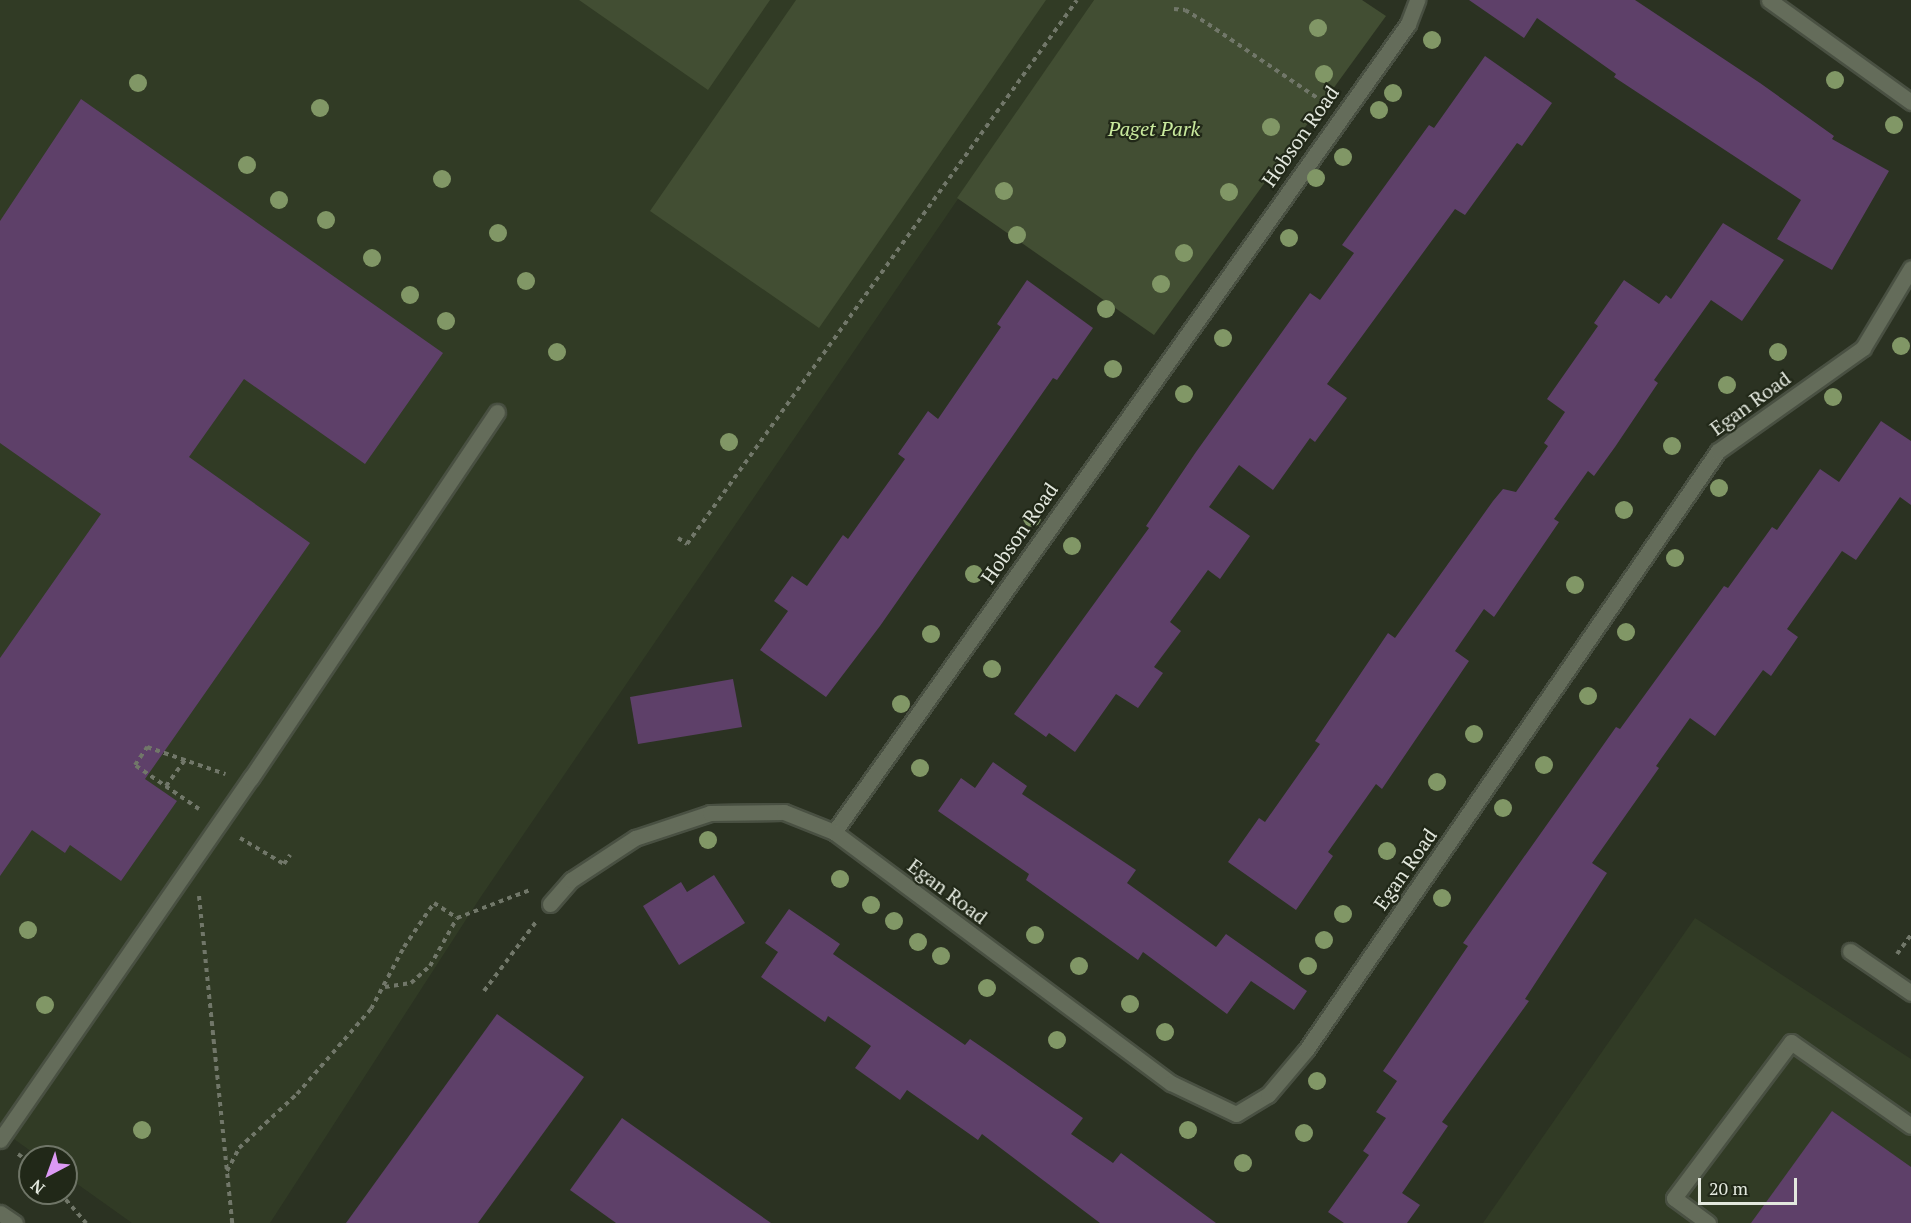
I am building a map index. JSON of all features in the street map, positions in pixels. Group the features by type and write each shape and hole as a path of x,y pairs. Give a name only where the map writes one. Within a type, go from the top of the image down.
{"street":[{"name":"Hobson Road","path":"834,832 1341,114 1408,24 1417,0"},
{"path":"1769,0 1911,102"},
{"name":"Egan Road","path":"834,832 1172,1083 1236,1114 1268,1095 1306,1050 1718,451 1863,348 1911,268"},
{"path":"0,1140 245,786 497,412"},
{"path":"550,904 571,880 635,838 710,813 784,812 834,832"},
{"path":"1850,951 1911,993"},
{"path":"1708,1223 1674,1198 1791,1042 1911,1126"},
{"path":"0,1213 15,1223"}],"path":[{"path":"678,538 687,544 1077,0"},
{"path":"1174,9 1185,10 1208,24 1341,114"},
{"path":"202,811 135,765 147,747 228,775 245,786"},
{"path":"166,786 185,760"},
{"path":"233,848 242,836 284,864 290,855"},
{"path":"385,987 411,983 430,966 457,918 539,885 571,880"},
{"path":"206,887 199,897 232,1223"},
{"path":"226,1172 239,1148 297,1094 371,1009 385,987 404,947 434,903 457,918"},
{"path":"484,991 550,904"},
{"path":"70,1205 86,1223"}],"shaded area":[{"path":"0,0 1094,0 480,898 270,1223 132,1223 78,1185 78,1145 22,1145 0,1129"},
{"path":"1695,918 1911,1059 1911,1223 1483,1223"}],"green space":[{"path":"579,0 770,0 708,90"},
{"path":"796,0 1046,0 819,328 650,211"},
{"name":"Paget Park","path":"1094,0 1362,0 1386,16 1154,335 957,198"}],"building":[{"path":"1469,0 1635,0 1760,83 1834,136 1832,139 1889,171 1832,270 1777,239 1801,200 1614,77 1616,74 1537,18 1524,38"},
{"path":"1485,56 1552,103 1522,146 1517,143 1465,215 1455,209 1327,384 1347,398 1315,442 1310,438 1273,490 1239,465 1209,507 1250,536 1220,579 1208,570 1170,622 1181,631 1154,667 1163,673 1138,708 1116,694 1075,752 1049,733 1046,737 1014,714 1149,528 1146,526 1196,452 1310,293 1320,300 1354,253 1342,245 1429,125 1434,128"},
{"path":"81,99 443,353 365,464 244,379 189,457 310,543 145,779 177,801 121,881 70,845 65,853 32,830 0,876 0,658 101,514 0,443 0,221"},
{"path":"1723,223 1784,260 1742,321 1711,300 1654,380 1658,383 1615,447 1594,476 1588,471 1554,519 1559,522 1494,617 1484,609 1455,651 1469,661 1382,789 1376,784 1328,852 1333,856 1296,910 1228,862 1259,818 1265,822 1320,744 1315,741 1388,633 1395,638 1493,501 1503,489 1516,492 1548,446 1544,443 1565,412 1547,399 1598,326 1594,323 1624,280 1659,304 1666,295 1671,299"},
{"path":"1027,280 1093,328 1057,380 1053,378 880,626 826,697 760,650 788,611 774,601 792,576 807,586 843,535 848,539 905,459 898,454 928,411 938,419 1001,327 997,324"},
{"path":"1881,421 1911,441 1911,505 1900,497 1856,560 1842,551 1787,629 1798,637 1771,676 1763,670 1715,736 1690,718 1656,766 1659,768 1592,863 1607,873 1525,999 1529,1001 1442,1122 1448,1126 1402,1193 1420,1205 1407,1223 1344,1223 1328,1212 1369,1155 1363,1151 1386,1118 1376,1112 1397,1081 1383,1071 1468,946 1463,943 1616,727 1620,729 1724,586 1728,588 1772,527 1777,530 1820,469 1839,482"},
{"path":"733,679 742,727 638,744 630,697"},
{"path":"993,762 1027,786 1022,794 1136,870 1127,883 1216,947 1226,934 1307,991 1294,1010 1251,981 1227,1014 1143,952 1138,960 1026,880 1029,874 938,811 961,778 975,788"},
{"path":"714,875 745,923 679,965 643,906 681,882 687,892"},
{"path":"789,909 840,944 833,954 965,1045 970,1039 1083,1118 1071,1134 1113,1163 1121,1153 1216,1223 1100,1223 982,1134 978,1140 907,1090 900,1100 855,1068 871,1046 828,1016 825,1022 761,977 778,952 765,943"},
{"path":"497,1014 584,1077 478,1223 346,1223"},
{"path":"1832,1111 1911,1167 1911,1223 1751,1223"},
{"path":"622,1118 771,1223 616,1223 570,1190"}]}
